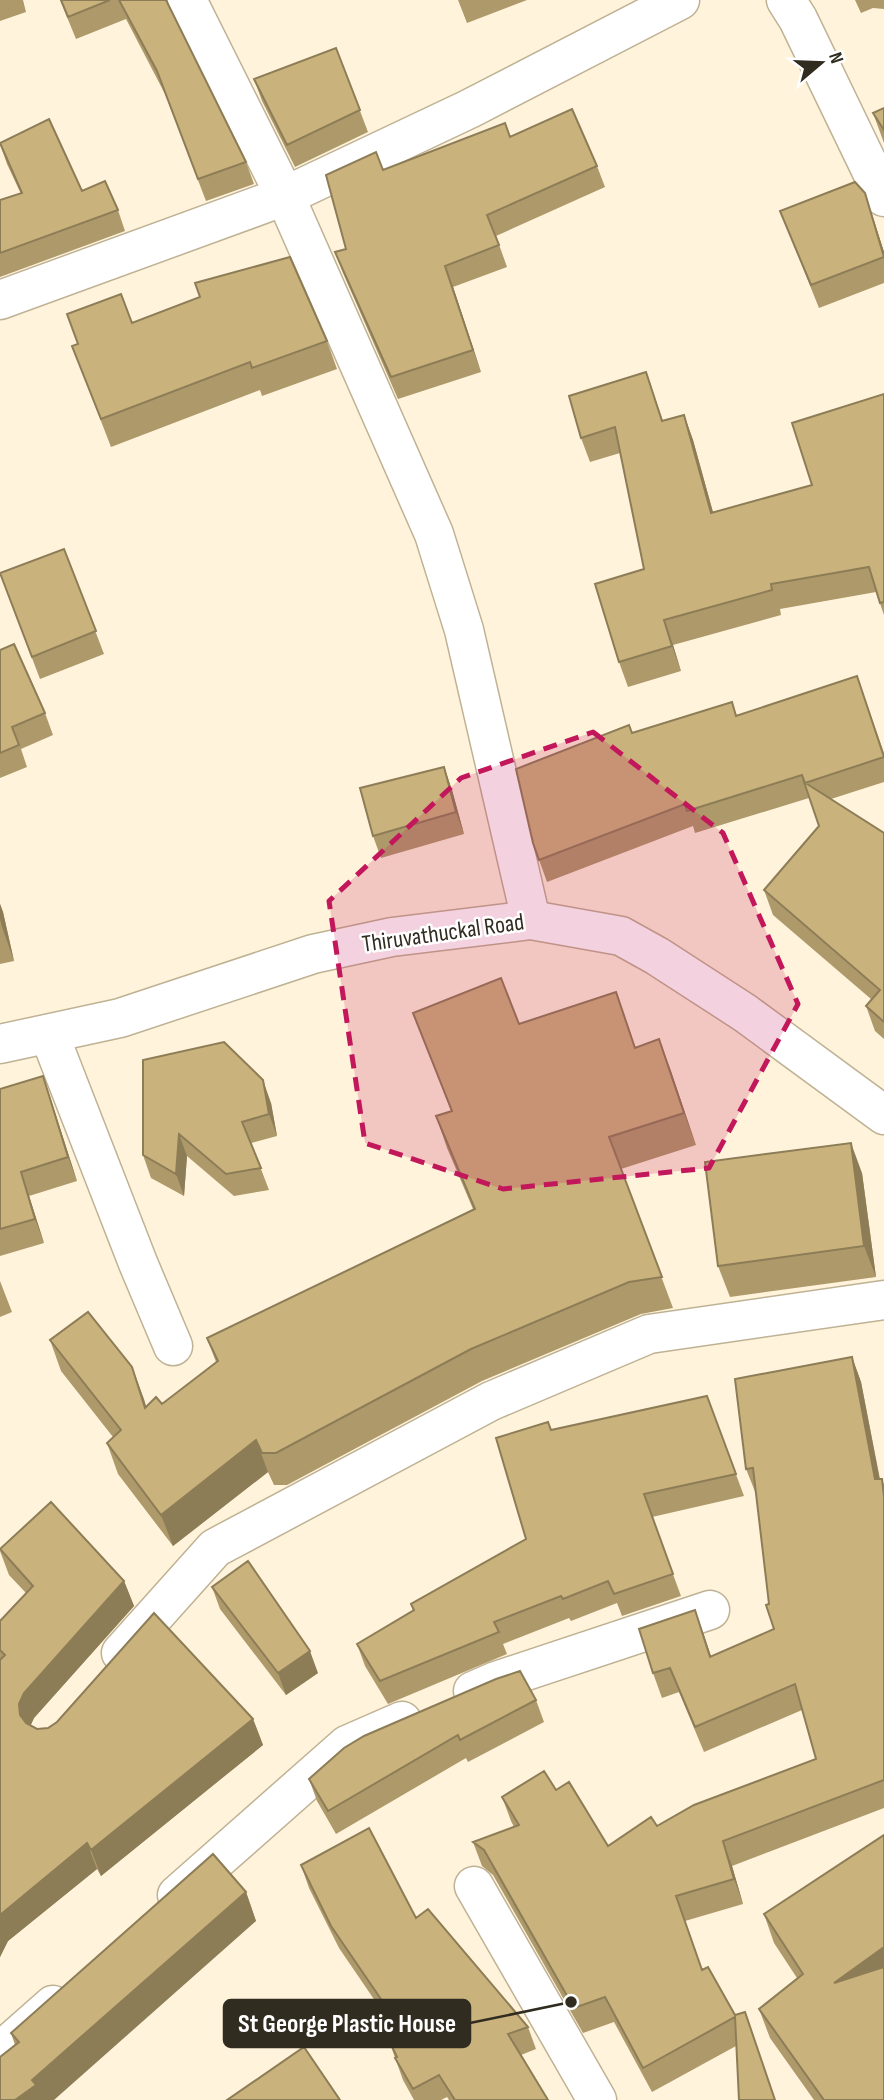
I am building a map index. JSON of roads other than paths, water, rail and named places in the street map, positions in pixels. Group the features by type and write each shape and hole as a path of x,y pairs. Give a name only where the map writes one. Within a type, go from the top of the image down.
{"street":[{"path":"187,0 285,196 434,534 464,630 531,920"},
{"path":"0,300 285,196 469,109 680,0"},
{"path":"786,0 798,19 884,197"},
{"name":"Thiruvathuckal Road","path":"0,1044 120,1018 313,954 392,937 531,920 621,936 657,956 744,1013 884,1115"},
{"path":"49,1034 173,1346"},
{"path":"95,1681 215,1548 491,1401 649,1334 884,1300"},
{"path":"153,1916 347,1745 496,1681 710,1610"},
{"path":"474,1886 597,2100"},
{"path":"0,2052 82,1980"}],"place":[{"name":"St George Plastic House","path":"571,2002"}]}
